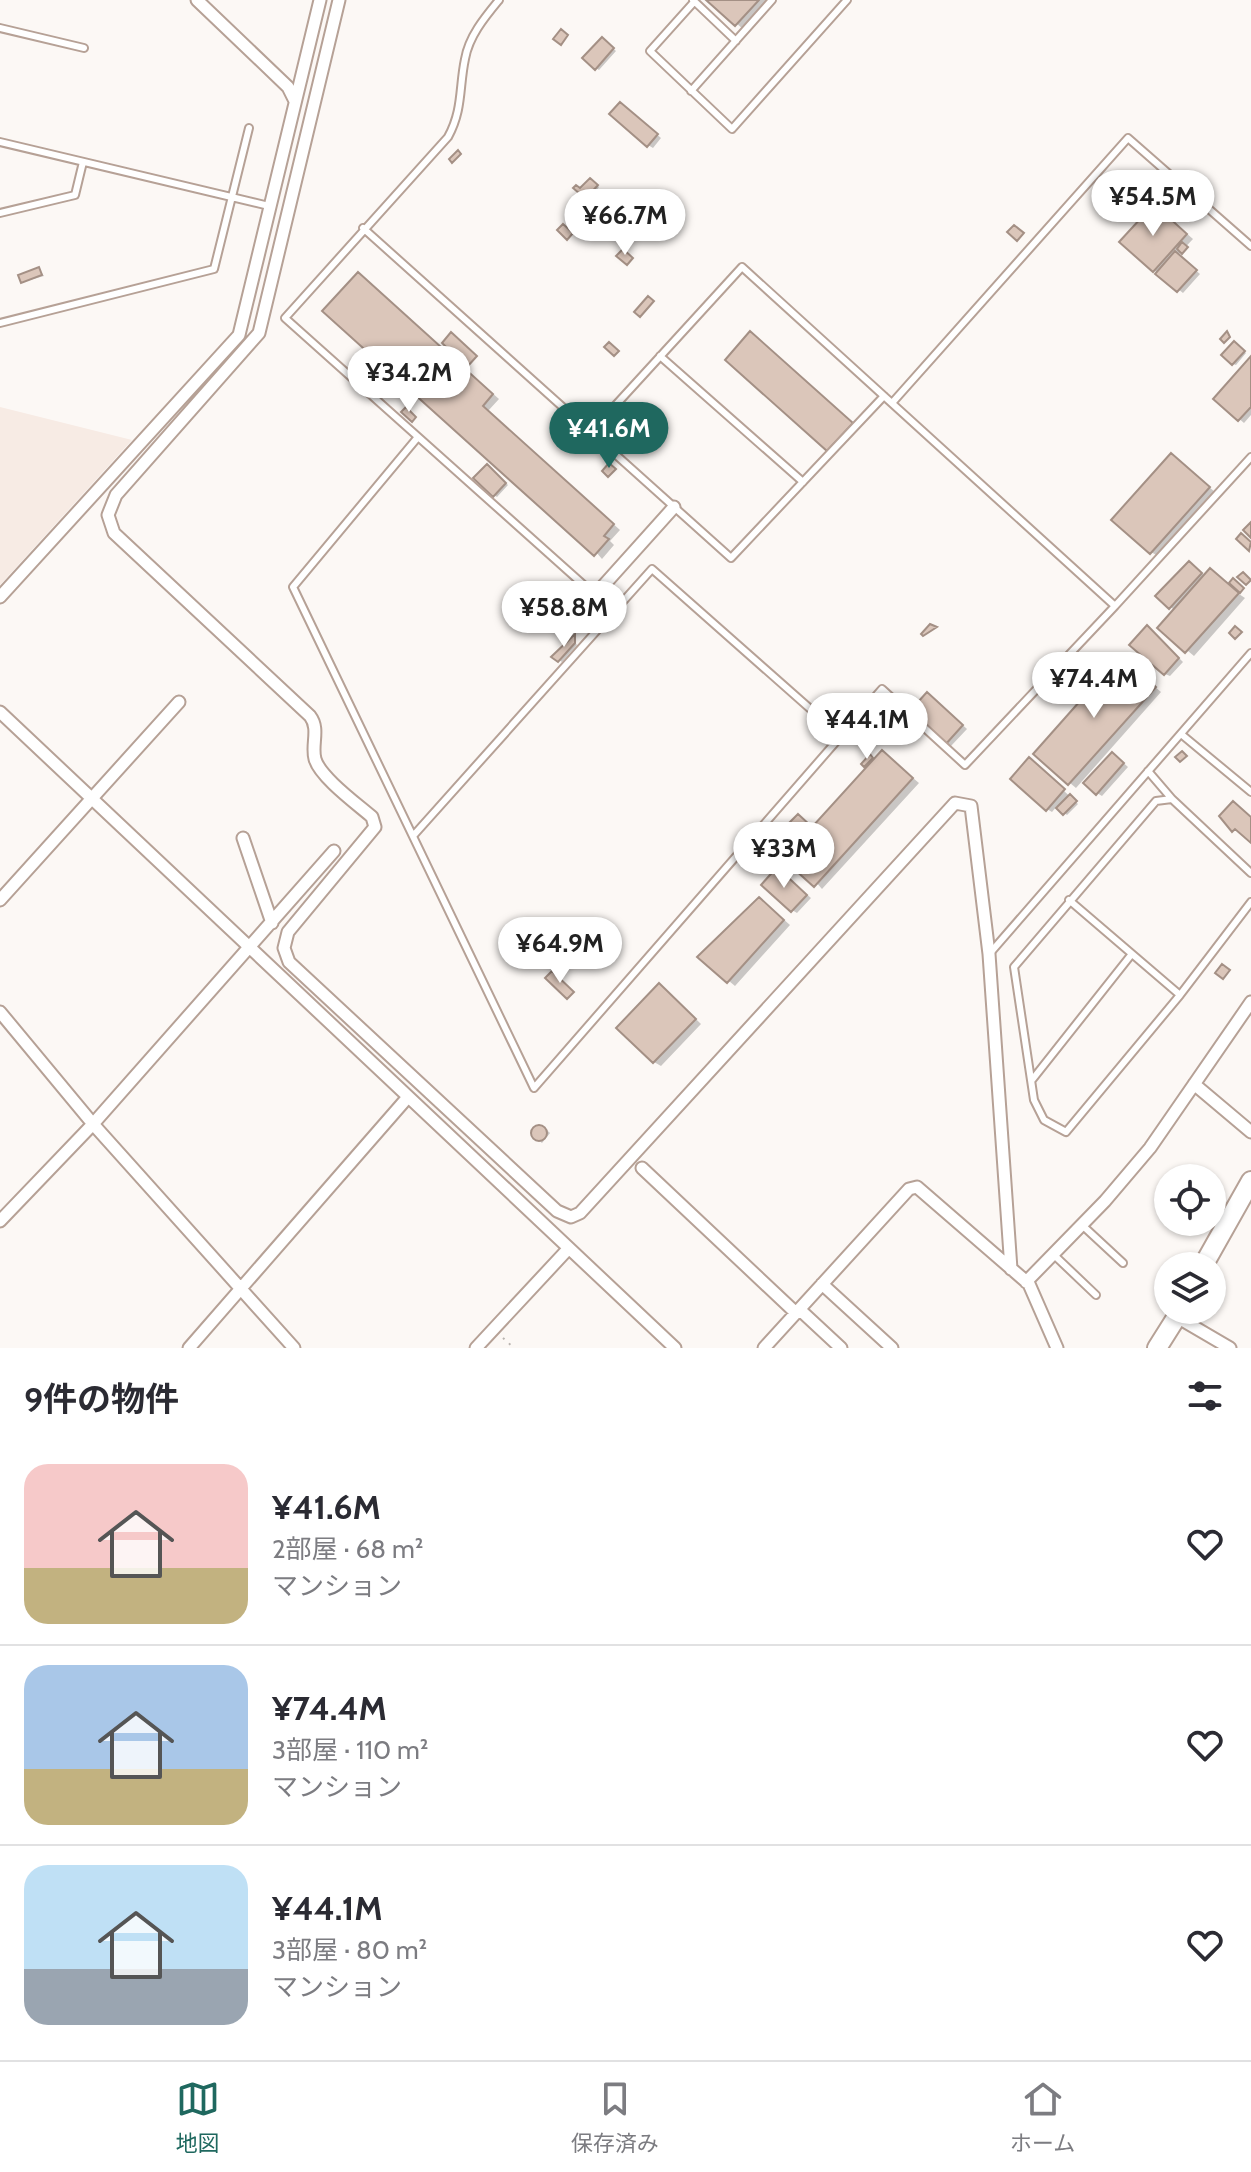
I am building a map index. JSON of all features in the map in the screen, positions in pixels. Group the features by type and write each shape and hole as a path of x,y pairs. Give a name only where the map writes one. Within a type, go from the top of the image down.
{"main road":[{"path":"1211,1252 1251,1181"},
{"path":"1157,1348 1173,1324"}],"street":[{"path":"197,0 288,87 295,102"},
{"path":"0,597 239,335 273,206 320,0"},
{"path":"339,0 259,333 116,495 108,515 114,533 310,716 315,726 314,752 318,768 372,817 375,827 288,932 284,948 289,962 557,1211 571,1217 580,1213 955,803 971,806 989,954 1011,1269"},
{"path":"595,595 674,507"},
{"path":"0,900 179,702"},
{"path":"0,712 675,1348"},
{"path":"243,838 272,923"},
{"path":"0,1221 93,1124 334,851"},
{"path":"1026,1282 1150,1148 1251,1002"},
{"path":"0,1012 93,1124 294,1348"},
{"path":"1194,1084 1251,1132"},
{"path":"189,1348 408,1097"},
{"path":"642,1168 841,1348"},
{"path":"764,1348 909,1189 917,1187 1026,1282 1057,1348"},
{"path":"476,1348 569,1248"},
{"path":"822,1284 892,1348"},
{"path":"1194,1324 1230,1348"}],"lane":[{"path":"499,0 481,23 465,57 461,105 448,137 285,318 595,595"},
{"path":"691,91 772,0"},
{"path":"736,41 694,1 650,51 732,129 847,0"},
{"path":"0,28 84,48"},
{"path":"0,323 214,269 249,128"},
{"path":"892,403 1128,138 1251,246"},
{"path":"0,142 273,206"},
{"path":"0,213 75,195 83,162"},
{"path":"363,228 731,558 884,396"},
{"path":"591,432 742,267 1115,606"},
{"path":"660,356 803,482"},
{"path":"418,437 293,587 534,1088 882,689 965,765 1251,457"},
{"path":"413,836 652,569 841,736"},
{"path":"989,954 1251,653"},
{"path":"1181,734 1251,792"},
{"path":"1148,771 1172,799 1251,873"},
{"path":"1172,799 1156,801 1014,967 1038,1112 1044,1120 1066,1132 1180,995 1251,902"},
{"path":"1069,900 1180,995"},
{"path":"1032,1080 1131,955"},
{"path":"1082,1224 1123,1263"},
{"path":"1053,1254 1096,1295"}],"path":[{"path":"493,1329 514,1348"}],"shaded area":[{"path":"0,407 132,440 0,585"}],"building":[{"path":"706,0 759,0 735,26"},
{"path":"561,29 568,35 561,45 553,39"},
{"path":"602,37 614,48 595,70 582,58"},
{"path":"620,102 658,134 647,147 609,114"},
{"path":"458,150 461,154 452,163 449,159"},
{"path":"590,178 598,185 589,195 585,191 581,195 573,188 576,185 580,188"},
{"path":"613,199 619,206 609,217 602,210"},
{"path":"1154,204 1187,234 1153,272 1119,242"},
{"path":"563,224 573,233 567,240 557,230"},
{"path":"1014,225 1024,233 1017,241 1007,232"},
{"path":"1182,242 1188,247 1182,254 1177,249"},
{"path":"623,249 633,258 627,265 616,256"},
{"path":"1175,251 1197,270 1177,292 1155,274"},
{"path":"39,267 42,275 21,283 18,275"},
{"path":"358,272 493,394 483,406 614,524 604,536 609,539 594,556 322,311"},
{"path":"648,296 654,301 640,317 634,312"},
{"path":"750,331 853,423 827,451 725,360"},
{"path":"1227,331 1230,337 1224,343 1220,339"},
{"path":"451,332 477,356 467,367 442,343"},
{"path":"1234,341 1245,351 1232,365 1221,355"},
{"path":"609,342 619,351 614,356 604,347"},
{"path":"1251,356 1251,407 1238,421 1213,399"},
{"path":"406,407 416,417 412,422 401,412"},
{"path":"1171,453 1210,487 1150,554 1111,520"},
{"path":"609,463 616,469 608,477 602,471"},
{"path":"487,464 506,483 493,497 473,478"},
{"path":"1251,522 1251,538 1243,530"},
{"path":"1241,533 1251,542 1249,551 1236,539"},
{"path":"1189,561 1202,573 1169,609 1155,596"},
{"path":"1210,568 1239,593 1185,653 1157,628"},
{"path":"1243,572 1251,580 1246,585 1237,577"},
{"path":"1233,578 1244,588 1240,593 1229,583"},
{"path":"930,624 937,627 923,636 921,634"},
{"path":"1147,625 1179,658 1164,675 1129,645"},
{"path":"1235,626 1242,632 1235,639 1229,633"},
{"path":"575,634 575,643 558,662 551,657"},
{"path":"1120,656 1156,687 1068,785 1033,754"},
{"path":"1087,684 1091,688 1083,696 1079,692"},
{"path":"927,692 963,725 945,745 909,712"},
{"path":"882,750 913,778 814,887 783,859"},
{"path":"1182,751 1187,756 1180,762 1175,757"},
{"path":"1112,752 1124,763 1096,795 1083,783"},
{"path":"870,754 873,758 864,767 861,764"},
{"path":"1029,757 1065,789 1046,811 1010,779"},
{"path":"1070,794 1077,801 1063,815 1056,808"},
{"path":"1233,801 1251,817 1251,843 1235,829 1232,832 1219,816"},
{"path":"798,814 811,826 787,851 774,838"},
{"path":"777,867 807,895 791,912 761,885"},
{"path":"759,897 784,920 727,983 697,957"},
{"path":"1222,964 1230,970 1223,979 1215,973"},
{"path":"552,971 574,992 567,999 545,978"},
{"path":"659,983 696,1019 653,1063 616,1028"},
{"path":"536,1125 542,1125 547,1133 545,1139 536,1141 531,1136 531,1130"}]}
